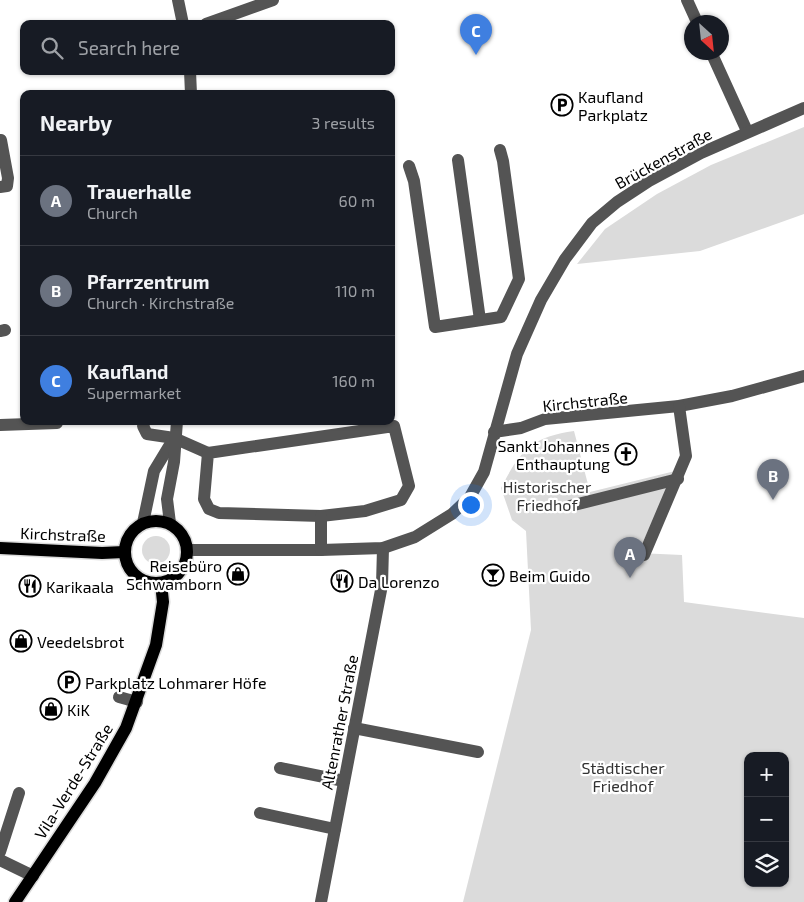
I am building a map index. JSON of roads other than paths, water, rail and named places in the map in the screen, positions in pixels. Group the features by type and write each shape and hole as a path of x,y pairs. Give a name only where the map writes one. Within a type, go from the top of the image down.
{"main road":[{"path":"161,520 170,524 182,534 187,550 186,561 181,571 172,579 161,583 150,583 140,579 132,572 126,562 124,552 126,540 133,530 142,523 161,520"},
{"path":"0,541 22,549"},
{"name":"Kirchstraße","path":"0,548 102,553 124,552"},
{"name":"Vila-Verde-Straße","path":"15,902 113,754 137,702 156,645 163,602 161,583"}],"street":[{"path":"178,0 182,20"},
{"path":"217,20 273,0"},
{"path":"686,0 694,15"},
{"path":"715,60 747,132"},
{"path":"190,75 190,90"},
{"name":"Brückenstraße","path":"494,432 516,354 540,300 565,259 592,223 617,202 649,181 747,132 804,108"},
{"path":"0,187 7,186 8,178 1,140"},
{"path":"409,166 414,181 435,326 501,317 519,279 500,150"},
{"path":"458,160 480,320"},
{"name":"Kirchstraße","path":"494,432 520,428 545,419 679,406 732,396 804,376"},
{"path":"644,555 650,536 678,479 686,456 679,406"},
{"path":"0,426 20,425"},
{"path":"144,425 147,434 174,438 208,452 394,426 409,486 401,500 365,511 321,516 219,513 209,509 204,499 208,452"},
{"path":"170,524 167,499 174,462 176,425"},
{"path":"187,550 383,548 431,529 452,514 470,497 484,472 494,432"},
{"path":"142,523 154,471 174,438"},
{"path":"570,506 678,479"},
{"path":"321,516 321,550"},
{"name":"Altenrather Straße","path":"321,902 382,584 383,548"},
{"path":"119,697 137,702"},
{"path":"354,728 478,752"},
{"path":"280,768 344,782"},
{"path":"0,852 19,792"},
{"path":"260,813 335,829"},
{"path":"0,860 33,876"}],"place":[{"name":"Kaufland","path":"476,55"},
{"name":"Kaufland Parkplatz","path":"562,105"},
{"name":"Sankt Johannes Enthauptung","path":"626,454"},
{"name":"Pfarrzentrum","path":"773,500"},
{"name":"Reisebüro Schwamborn","path":"238,574"},
{"name":"Beim Guido","path":"493,575"},
{"name":"Trauerhalle","path":"630,578"},
{"name":"Da Lorenzo","path":"342,581"},
{"name":"Karikaala","path":"30,586"},
{"name":"Veedelsbrot","path":"21,641"},
{"name":"Parkplatz Lohmarer Höfe","path":"69,682"},
{"name":"KiK","path":"51,709"}],"park label":[{"name":"Historischer Friedhof","path":"547,495"},
{"name":"Städtischer Friedhof","path":"623,776"}]}
